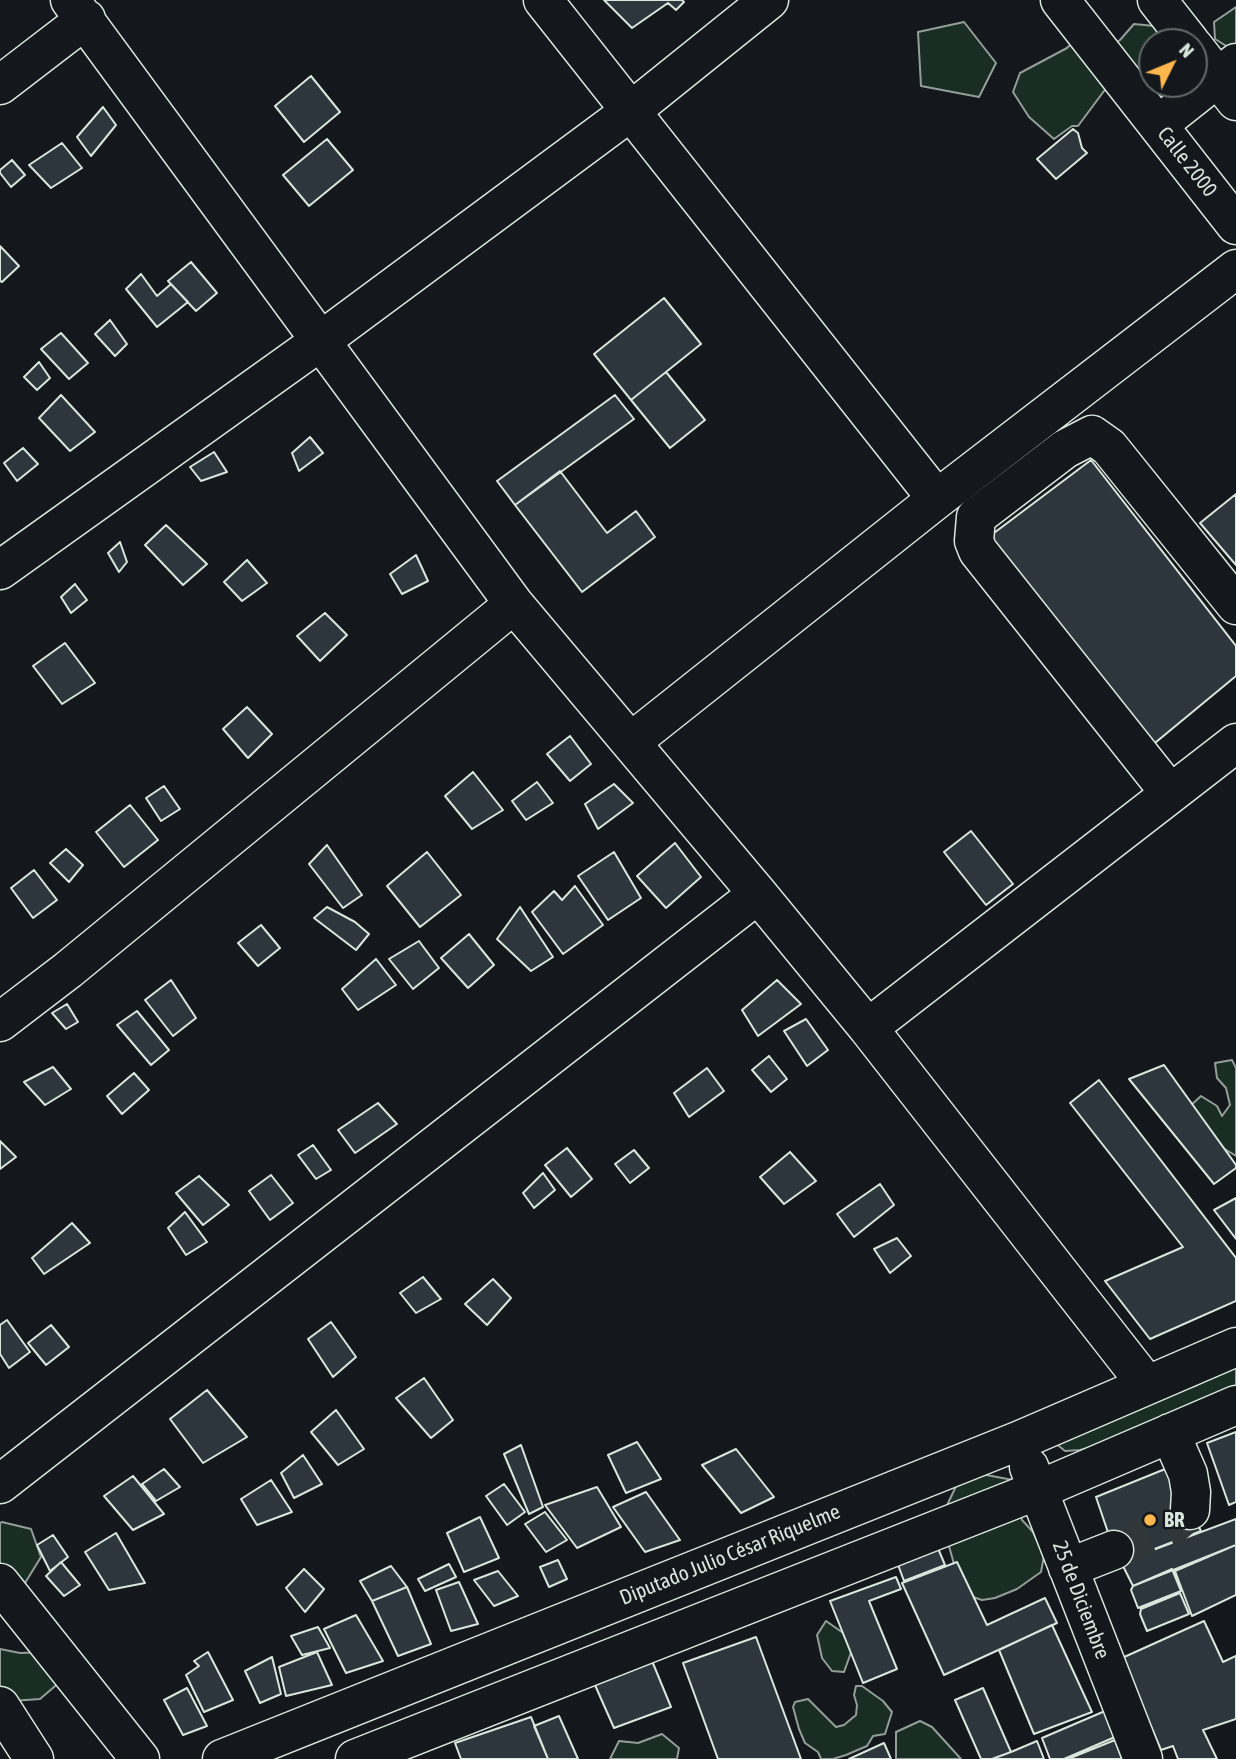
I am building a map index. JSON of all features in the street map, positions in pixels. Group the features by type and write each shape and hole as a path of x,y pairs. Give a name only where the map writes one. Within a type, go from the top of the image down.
{"street":[{"path":"543,0 937,499"},
{"path":"0,570 322,340 631,111 769,0"},
{"name":"Calle 2000","path":"1060,0 1236,225"},
{"path":"1157,0 1179,28"},
{"path":"0,85 78,10 514,604 868,1028 1147,1385"},
{"path":"1158,125 1230,80 1208,60"},
{"path":"631,741 937,499 1236,270"},
{"path":"1042,419 1065,449"},
{"path":"1170,793 978,551 974,541 976,517 1065,449 1092,435 1109,447 1236,605"},
{"path":"0,1022 68,970 514,604"},
{"path":"868,1028 1236,743"},
{"path":"0,1484 758,894"},
{"name":"Diputado Julio César Riquelme","path":"222,1759 1018,1441 1236,1347"},
{"path":"355,1759 1038,1490 1236,1405"},
{"path":"1170,1433 1188,1474 1190,1510"},
{"name":"25 de Diciembre","path":"1018,1441 1143,1759"},
{"path":"1068,1568 1114,1550"},
{"path":"0,1583 141,1759"},
{"path":"0,1706 34,1759"}],"green space":[{"path":"1236,7 1236,52 1215,39 1214,22"},
{"path":"964,22 996,63 979,97 921,86 918,32"},
{"path":"1134,24 1166,28 1138,28 1138,81 1119,78 1104,91 1078,126 1072,126 1054,139 1029,117 1013,92 1020,73 1067,48 1073,42 1107,49 1120,40"},
{"path":"1232,1060 1236,1068 1236,1156 1223,1148 1189,1107 1201,1096 1217,1106 1222,1116 1230,1105 1226,1088 1217,1078 1215,1063"},
{"path":"1236,1364 1236,1413 1080,1450 1065,1451 1054,1442 1121,1408 1195,1386"},
{"path":"981,1474 1013,1480 1022,1520 1033,1532 1044,1556 1041,1572 1017,1589 982,1600 967,1595 958,1578 941,1518 958,1482"},
{"path":"0,1523 31,1529 41,1557 25,1583 0,1591"},
{"path":"826,1621 849,1637 853,1647 844,1672 832,1671 822,1658 817,1635"},
{"path":"0,1649 20,1653 49,1652 61,1681 40,1699 12,1701 0,1698"},
{"path":"856,1686 862,1686 883,1701 892,1712 885,1734 873,1736 867,1746 846,1755 821,1759 818,1752 805,1743 793,1707 795,1702 808,1699 836,1727 844,1725 856,1715"},
{"path":"920,1721 932,1727 961,1759 896,1759 896,1732"},
{"path":"662,1734 679,1748 677,1759 610,1759 619,1741 638,1743"}],"building":[{"path":"604,0 684,2 676,10 668,3 632,28"},
{"path":"311,76 340,112 304,142 275,106"},
{"path":"103,107 116,125 91,156 77,137"},
{"path":"1073,129 1078,133 1082,148 1087,153 1056,179 1037,159"},
{"path":"327,139 353,170 309,206 283,175"},
{"path":"62,143 82,168 51,188 29,165"},
{"path":"12,160 25,175 11,187 0,170"},
{"path":"0,246 19,266 2,282 0,281"},
{"path":"191,262 217,293 196,311 168,281"},
{"path":"141,274 157,296 171,284 188,302 157,327 126,289"},
{"path":"664,298 701,344 631,400 594,354"},
{"path":"110,320 127,344 115,356 95,334"},
{"path":"61,333 88,363 69,379 41,349"},
{"path":"39,362 50,378 37,390 24,377"},
{"path":"666,372 705,420 670,448 631,400"},
{"path":"61,395 95,432 70,451 39,418"},
{"path":"615,395 634,419 515,505 497,481"},
{"path":"310,437 323,453 299,471 292,453"},
{"path":"23,448 38,464 17,481 4,463"},
{"path":"214,452 227,472 201,481 190,467"},
{"path":"1091,460 1236,646 1236,676 1144,752 978,545"},
{"path":"560,471 607,533 636,511 655,537 582,592 515,505"},
{"path":"1236,494 1236,565 1200,523"},
{"path":"166,525 207,564 183,585 145,545"},
{"path":"120,542 127,562 119,572 108,553"},
{"path":"416,555 428,581 402,594 390,574"},
{"path":"247,560 267,583 242,601 224,582"},
{"path":"75,584 87,600 71,613 61,597"},
{"path":"325,613 347,635 320,661 297,636"},
{"path":"65,643 95,683 62,704 33,666"},
{"path":"247,707 272,734 248,758 223,729"},
{"path":"570,736 591,764 570,781 547,754"},
{"path":"473,772 503,810 472,829 445,796"},
{"path":"537,782 553,803 526,820 512,801"},
{"path":"614,784 633,803 598,829 585,804"},
{"path":"164,786 180,809 161,821 146,798"},
{"path":"130,805 158,840 124,867 96,832"},
{"path":"971,831 1013,884 986,905 944,852"},
{"path":"675,843 701,877 666,908 637,876"},
{"path":"327,845 362,895 343,908 309,864"},
{"path":"66,849 83,865 69,882 50,863"},
{"path":"427,852 461,895 420,927 387,886"},
{"path":"614,852 641,898 608,920 578,876"},
{"path":"34,870 57,900 33,918 11,888"},
{"path":"575,886 603,925 563,954 532,912 554,891 562,900"},
{"path":"327,907 355,922 369,934 356,950 314,918"},
{"path":"520,907 553,957 531,971 497,939"},
{"path":"261,925 280,948 258,966 238,943"},
{"path":"469,934 494,965 468,988 441,958"},
{"path":"419,941 439,968 413,989 389,959"},
{"path":"376,959 396,985 358,1010 342,989"},
{"path":"171,980 196,1018 173,1036 145,1000"},
{"path":"777,980 801,1004 758,1036 742,1010"},
{"path":"67,1004 78,1022 66,1029 52,1013"},
{"path":"137,1011 169,1050 151,1065 117,1025"},
{"path":"806,1019 828,1050 807,1066 784,1031"},
{"path":"769,1056 787,1079 771,1092 752,1070"},
{"path":"1164,1065 1236,1165 1236,1168 1214,1184 1129,1079"},
{"path":"53,1067 71,1089 45,1105 24,1082"},
{"path":"707,1068 724,1091 689,1117 674,1093"},
{"path":"134,1073 149,1090 122,1114 107,1096"},
{"path":"1099,1080 1236,1258 1236,1301 1150,1339 1105,1281 1183,1247 1070,1103"},
{"path":"378,1103 397,1124 355,1153 338,1130"},
{"path":"0,1141 16,1157 0,1169"},
{"path":"313,1145 331,1170 316,1179 298,1155"},
{"path":"567,1148 592,1179 571,1197 545,1165"},
{"path":"634,1150 649,1168 630,1183 615,1164"},
{"path":"790,1152 816,1181 784,1204 760,1177"},
{"path":"543,1173 555,1190 534,1208 523,1193"},
{"path":"271,1175 293,1203 270,1220 249,1191"},
{"path":"199,1176 229,1205 203,1225 176,1193"},
{"path":"880,1184 894,1205 854,1237 837,1214"},
{"path":"1236,1198 1236,1239 1214,1210"},
{"path":"185,1212 207,1242 186,1255 168,1228"},
{"path":"72,1223 90,1243 44,1274 32,1258"},
{"path":"897,1238 911,1256 890,1273 874,1249"},
{"path":"423,1277 441,1299 416,1313 400,1293"},
{"path":"493,1279 511,1298 487,1325 465,1304"},
{"path":"7,1320 30,1352 9,1368 0,1354 0,1325"},
{"path":"331,1322 356,1357 333,1377 308,1339"},
{"path":"51,1325 69,1347 46,1365 28,1343"},
{"path":"424,1378 453,1420 431,1438 396,1398"},
{"path":"207,1390 247,1437 203,1463 170,1419"},
{"path":"336,1410 364,1449 338,1465 311,1432"},
{"path":"1236,1432 1236,1502 1229,1505 1207,1443"},
{"path":"637,1442 661,1479 626,1493 608,1455"},
{"path":"521,1445 543,1507 529,1514 504,1454"},
{"path":"736,1449 774,1497 741,1513 702,1465"},
{"path":"303,1455 322,1484 294,1498 281,1473"},
{"name":"BR","path":"1175,1465 1190,1510 1201,1531 1121,1562 1114,1550 1096,1497"},
{"path":"164,1469 180,1487 156,1501 142,1484"},
{"path":"133,1476 164,1514 133,1530 104,1496"},
{"path":"271,1480 292,1512 257,1525 241,1499"},
{"path":"504,1484 525,1512 507,1525 486,1496"},
{"path":"597,1487 621,1527 577,1548 545,1505"},
{"path":"646,1492 680,1540 645,1552 613,1507"},
{"path":"545,1512 567,1540 546,1552 525,1524"},
{"path":"480,1517 499,1558 464,1572 447,1533"},
{"path":"1236,1519 1236,1545 1133,1586 1121,1562"},
{"path":"116,1533 145,1583 109,1590 85,1552"},
{"path":"53,1535 68,1557 50,1571 37,1545"},
{"path":"1236,1545 1236,1595 1192,1616 1175,1571"},
{"path":"937,1546 945,1565 904,1581 897,1562"},
{"path":"558,1560 567,1579 549,1587 540,1567"},
{"path":"61,1562 80,1585 64,1596 46,1576"},
{"path":"957,1562 987,1625 1045,1598 1057,1623 944,1675 902,1583"},
{"path":"449,1564 456,1577 425,1591 418,1579"},
{"path":"391,1566 407,1587 372,1601 360,1581"},
{"path":"304,1569 324,1589 305,1612 286,1588"},
{"path":"1172,1569 1181,1591 1138,1608 1131,1590 1133,1586"},
{"path":"498,1571 518,1596 494,1606 474,1580"},
{"path":"896,1577 901,1589 869,1601 897,1669 863,1683 830,1601"},
{"path":"459,1582 478,1624 451,1631 436,1590"},
{"path":"407,1587 431,1644 398,1656 372,1601"},
{"path":"1180,1593 1189,1614 1147,1631 1140,1614 1141,1609"},
{"path":"356,1615 383,1661 346,1673 324,1629"},
{"path":"1204,1621 1223,1662 1236,1656 1236,1719 1203,1730 1217,1759 1178,1759 1173,1746 1161,1750 1122,1658"},
{"path":"1052,1625 1092,1712 1034,1734 999,1650"},
{"path":"318,1627 330,1648 302,1655 291,1636"},
{"path":"756,1637 801,1759 718,1759 683,1663"},
{"path":"208,1652 233,1700 204,1712 186,1675 199,1666 194,1661"},
{"path":"317,1652 332,1685 286,1696 279,1667"},
{"path":"650,1656 671,1707 614,1728 591,1676"},
{"path":"272,1657 281,1694 260,1703 245,1671"},
{"path":"187,1688 207,1726 183,1735 164,1700"},
{"path":"983,1688 1011,1752 992,1759 981,1759 955,1700"},
{"path":"1105,1711 1115,1737 1064,1759 1050,1759 1042,1738"},
{"path":"559,1716 578,1759 548,1759 534,1726"},
{"path":"531,1717 548,1759 461,1759 455,1743"},
{"path":"1115,1740 1122,1759 1068,1759"},
{"path":"1037,1741 1044,1759 992,1759 1011,1752"},
{"path":"884,1743 891,1759 849,1759"}],"tunnel":[{"path":"1114,1550 1172,1526 1190,1510"}],"place":[{"name":"BR","path":"1150,1520"}]}
